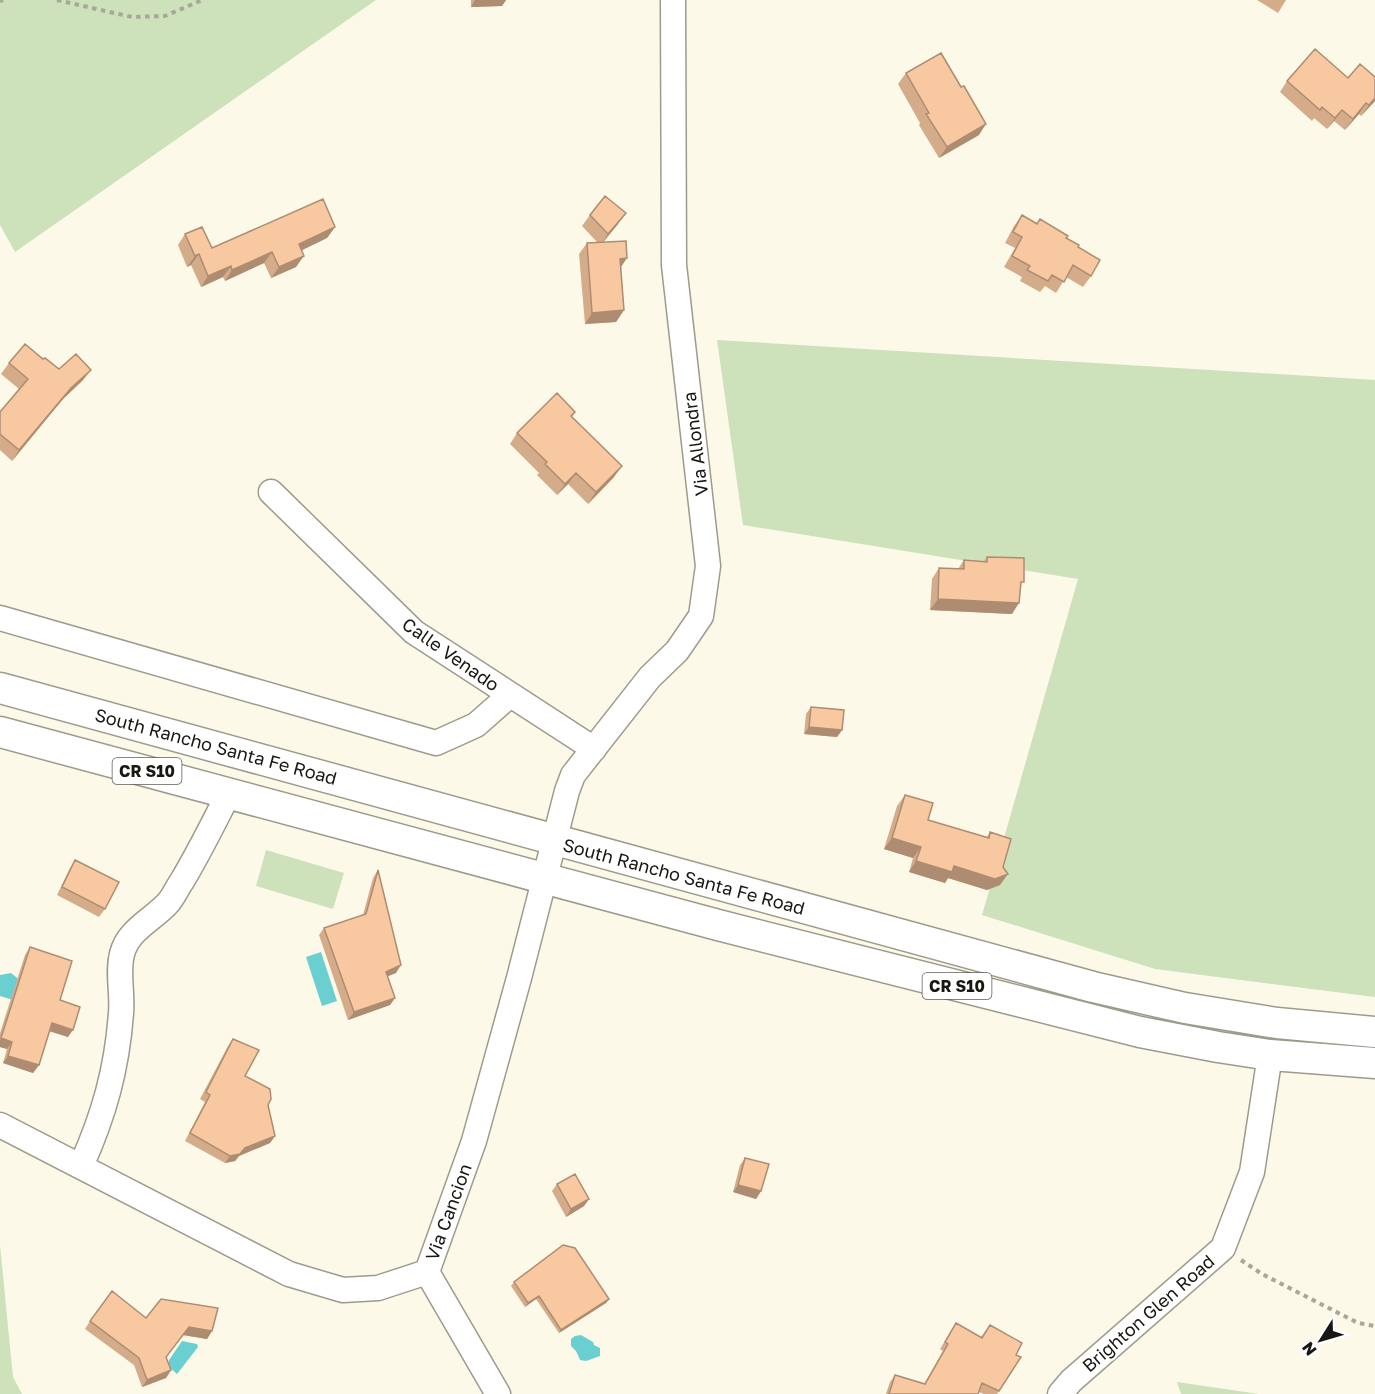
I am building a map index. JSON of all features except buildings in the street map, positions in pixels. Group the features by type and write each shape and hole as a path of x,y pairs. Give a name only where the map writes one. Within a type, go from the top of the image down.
{"main road":[{"name":"South Rancho Santa Fe Road","path":"0,688 1116,992 1185,1008 1277,1023 1375,1032"},
{"name":"South Rancho Santa Fe Road","path":"0,732 718,925 1140,1032 1270,1055 1375,1063"}],"street":[{"name":"Via Allondra","path":"555,840 573,775 650,678 677,651 700,616 708,566 674,265 673,0"},
{"name":"Calle Venado","path":"271,492 414,632 594,749"},
{"path":"0,618 436,743 476,725 510,695"},
{"path":"81,1166 105,1105 114,1072 122,1009 120,967 122,953 137,928 168,903 189,870 229,793"},
{"name":"Via Cancion","path":"0,1125 289,1274 343,1290 378,1288 426,1272 474,1142 555,840"},
{"name":"Brighton Glen Road","path":"1060,1394 1071,1381 1223,1248 1252,1172 1270,1055"},
{"path":"426,1272 498,1394"}],"path":[{"path":"57,0 132,17 165,16 202,0"},
{"path":"1223,1248 1262,1274 1358,1323 1375,1326"}],"green space":[{"path":"0,0 376,0 15,252 0,225"},
{"path":"717,340 1375,380 1375,997 1155,969 982,915 1078,579 743,525"},
{"path":"266,850 344,873 333,909 256,886"},
{"path":"0,1245 13,1377 22,1394 0,1394"},
{"path":"1177,1382 1259,1394 1181,1394"}],"water":[{"path":"321,952 337,1001 322,1006 306,957"},
{"path":"11,973 27,986 23,1003 0,996 0,975"},
{"path":"581,1335 600,1348 600,1356 586,1361 580,1360 571,1346 571,1339"},
{"path":"182,1341 197,1344 198,1347 177,1374 168,1366 169,1360"}]}
